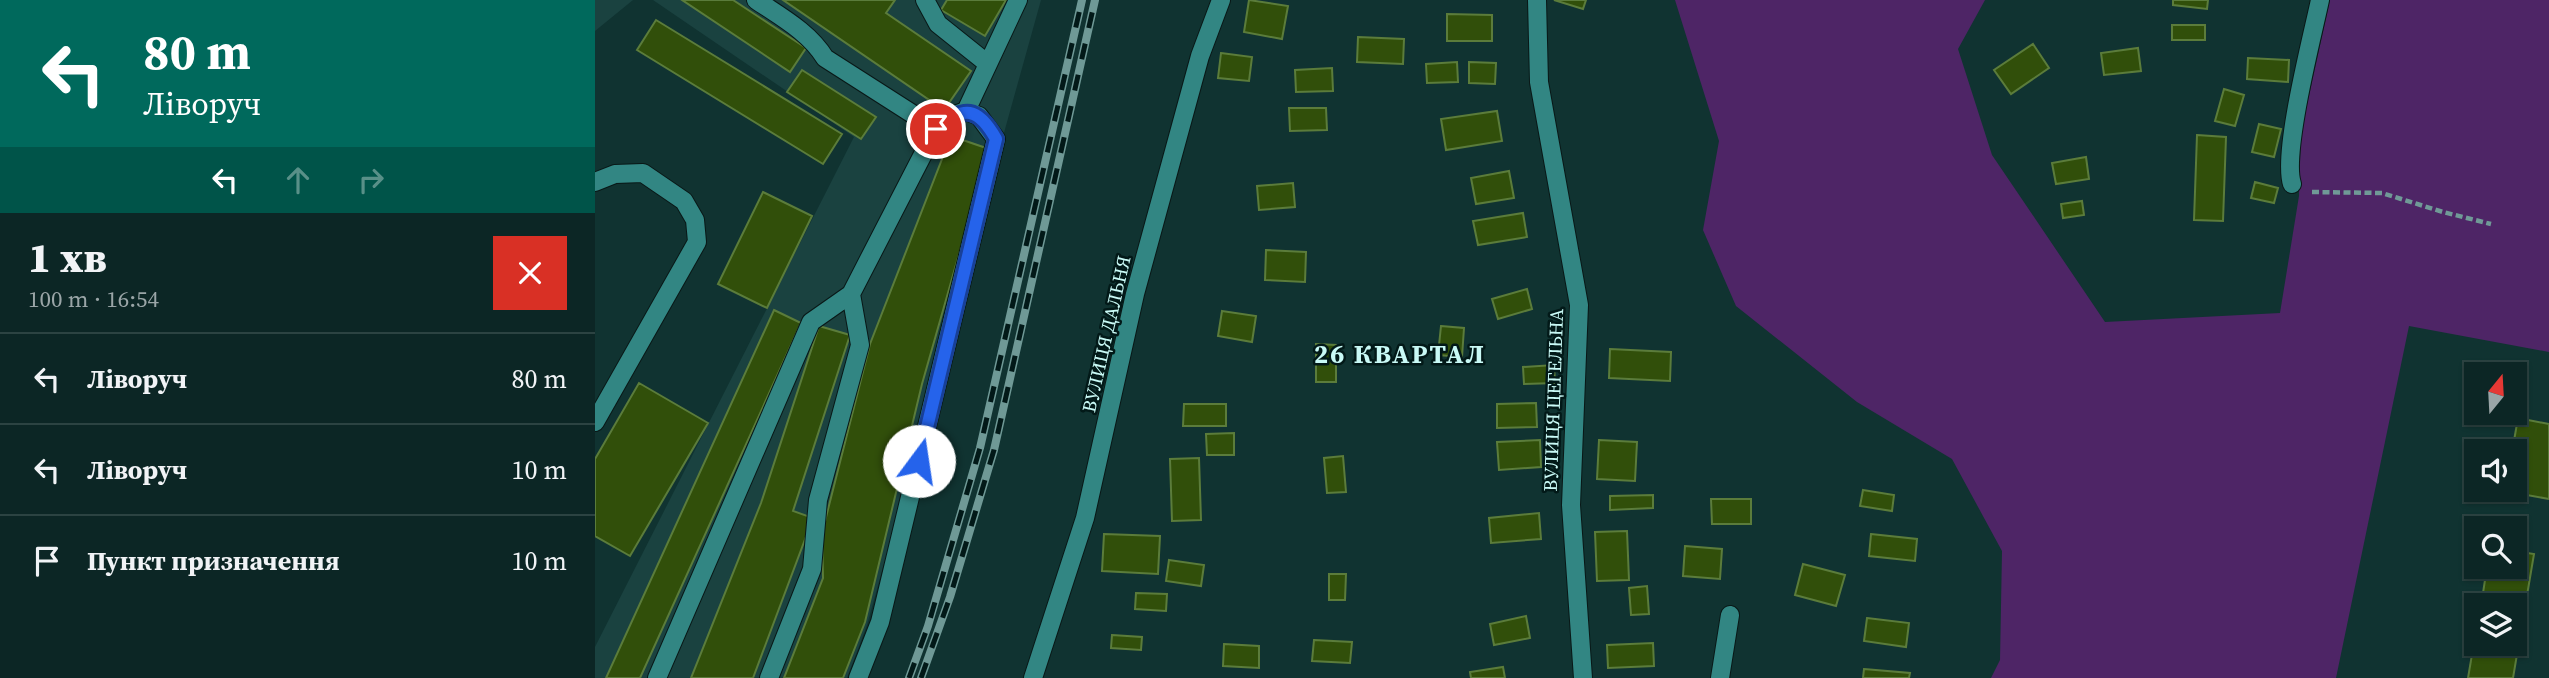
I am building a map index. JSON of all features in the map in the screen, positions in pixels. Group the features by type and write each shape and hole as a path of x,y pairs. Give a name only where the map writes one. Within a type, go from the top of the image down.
{"street":[{"path":"756,0 803,32 817,45 825,58 936,129"},
{"path":"925,0 937,24 988,64"},
{"path":"966,111 1018,0"},
{"name":"ВУЛИЦЯ ДАЛЬНЯ","path":"1033,678 1085,518 1135,295 1200,56 1221,0"},
{"name":"ВУЛИЦЯ ЦЕГЕЛЬНА","path":"1538,0 1539,82 1579,304 1571,505 1581,677"},
{"path":"2292,184 2289,174 2294,130 2320,0"},
{"path":"657,678 811,321 851,294 936,129 949,117 966,111 979,116 996,139 880,622 858,678"},
{"path":"595,182 615,174 643,173 684,201 695,220 697,242 595,422"},
{"path":"769,678 812,569 818,500 860,345 851,294"},
{"path":"1720,678 1730,615"}],"path":[{"path":"2292,184 2306,191 2382,192 2491,224"}],"shaded area":[{"path":"595,0 633,0 595,31"},
{"path":"653,0 1041,0 867,625 847,678 595,678 595,647 854,137"},
{"path":"1675,0 1985,0 1958,49 1992,155 2105,322 2280,313 2299,196 2301,132 2330,0 2549,0 2549,352 2409,326 2336,678 1991,678 2000,660 2002,551 1952,459 1857,402 1736,306 1703,230 1719,141"}],"building":[{"path":"682,0 733,0 806,48 790,72"},
{"path":"783,0 895,0 886,13 971,71 944,110"},
{"path":"947,0 1006,0 985,36 941,10"},
{"path":"1249,0 1288,6 1282,39 1244,32"},
{"path":"1554,0 1586,0 1583,9"},
{"path":"2173,0 2208,0 2207,9 2173,5"},
{"path":"1447,14 1492,15 1492,41 1447,41"},
{"path":"656,20 842,134 823,164 637,50"},
{"path":"2172,25 2205,25 2205,40 2172,40"},
{"path":"1358,37 1404,39 1403,64 1357,62"},
{"path":"2033,44 2049,68 2011,94 1994,70"},
{"path":"2138,48 2141,71 2104,75 2101,53"},
{"path":"1221,53 1252,57 1249,81 1218,78"},
{"path":"2248,58 2289,60 2288,82 2247,79"},
{"path":"1457,62 1458,82 1427,83 1426,64"},
{"path":"1469,62 1496,63 1495,84 1469,83"},
{"path":"1332,68 1333,91 1296,92 1295,70"},
{"path":"802,70 876,117 861,139 787,92"},
{"path":"2224,89 2244,95 2235,126 2215,121"},
{"path":"1289,108 1326,108 1327,130 1290,131"},
{"path":"1497,111 1502,141 1446,150 1441,119"},
{"path":"2259,124 2281,129 2274,157 2252,152"},
{"path":"2197,135 2226,137 2223,221 2194,220"},
{"path":"951,136 989,149 922,384 865,622 843,678 784,678 823,578 822,533 870,344"},
{"path":"2086,157 2089,179 2056,184 2052,163"},
{"path":"1509,171 1514,198 1476,204 1471,178"},
{"path":"2255,182 2278,188 2274,203 2251,198"},
{"path":"1293,183 1295,207 1259,210 1257,186"},
{"path":"763,192 812,216 767,308 718,284"},
{"path":"2082,201 2084,215 2063,218 2061,204"},
{"path":"1523,213 1527,237 1478,245 1473,221"},
{"path":"1266,250 1306,252 1305,282 1265,280"},
{"path":"1527,289 1532,309 1498,319 1492,299"},
{"path":"774,310 801,323 640,678 606,678"},
{"path":"1222,311 1256,316 1252,342 1218,336"},
{"path":"819,326 850,335 793,511 813,518 753,678 691,678 761,503"},
{"path":"1441,326 1464,328 1462,357 1438,355"},
{"path":"1316,344 1336,345 1336,382 1316,382"},
{"path":"1610,349 1671,352 1670,381 1609,378"},
{"path":"1554,365 1555,383 1524,384 1523,367"},
{"path":"639,383 708,423 630,556 595,536 595,459"},
{"path":"1536,403 1537,427 1497,428 1497,404"},
{"path":"1184,404 1226,404 1226,426 1183,426"},
{"path":"2527,420 2549,424 2549,499 2527,495 2527,439 2514,439 2517,425 2527,425"},
{"path":"1234,433 1234,455 1207,455 1206,434"},
{"path":"1540,440 1541,467 1499,470 1497,442"},
{"path":"1599,440 1637,442 1635,481 1597,479"},
{"path":"1343,456 1346,492 1327,493 1324,458"},
{"path":"1199,458 1201,520 1172,521 1170,459"},
{"path":"1863,490 1894,495 1892,511 1860,506"},
{"path":"1653,495 1653,508 1610,510 1610,496"},
{"path":"1711,499 1751,499 1751,524 1712,524"},
{"path":"1539,513 1541,539 1491,543 1489,518"},
{"path":"1627,531 1629,580 1597,581 1595,532"},
{"path":"1104,534 1160,536 1158,574 1102,571"},
{"path":"1871,534 1917,539 1915,561 1869,556"},
{"path":"1685,546 1722,549 1720,579 1683,576"},
{"path":"2527,553 2534,554 2527,595 2527,593 2483,593 2485,579 2527,579"},
{"path":"1169,560 1204,565 1201,586 1166,581"},
{"path":"1803,564 1845,575 1836,606 1795,595"},
{"path":"1329,574 1346,574 1345,600 1329,600"},
{"path":"1647,586 1649,614 1631,615 1629,588"},
{"path":"1136,593 1167,594 1166,611 1135,609"},
{"path":"1526,616 1530,638 1494,645 1490,624"},
{"path":"1867,618 1909,623 1906,647 1864,641"},
{"path":"1112,635 1142,637 1141,650 1111,648"},
{"path":"1314,640 1352,642 1350,663 1312,661"},
{"path":"1653,643 1654,666 1608,668 1607,645"},
{"path":"1224,644 1259,646 1259,668 1223,666"},
{"path":"2472,656 2517,656 2513,678 2468,678"},
{"path":"1503,667 1505,678 1471,678 1470,672"},
{"path":"1864,669 1910,673 1909,678 1863,678"}],"railway":[{"path":"909,678 928,626 980,448 1082,0"},
{"path":"921,678 950,597 994,450 1095,0"}],"district":[{"name":"26 КВАРТАЛ","path":"1400,354"}],"route":[{"path":"919,461 996,139 979,116 966,111 949,117 936,129"}]}
